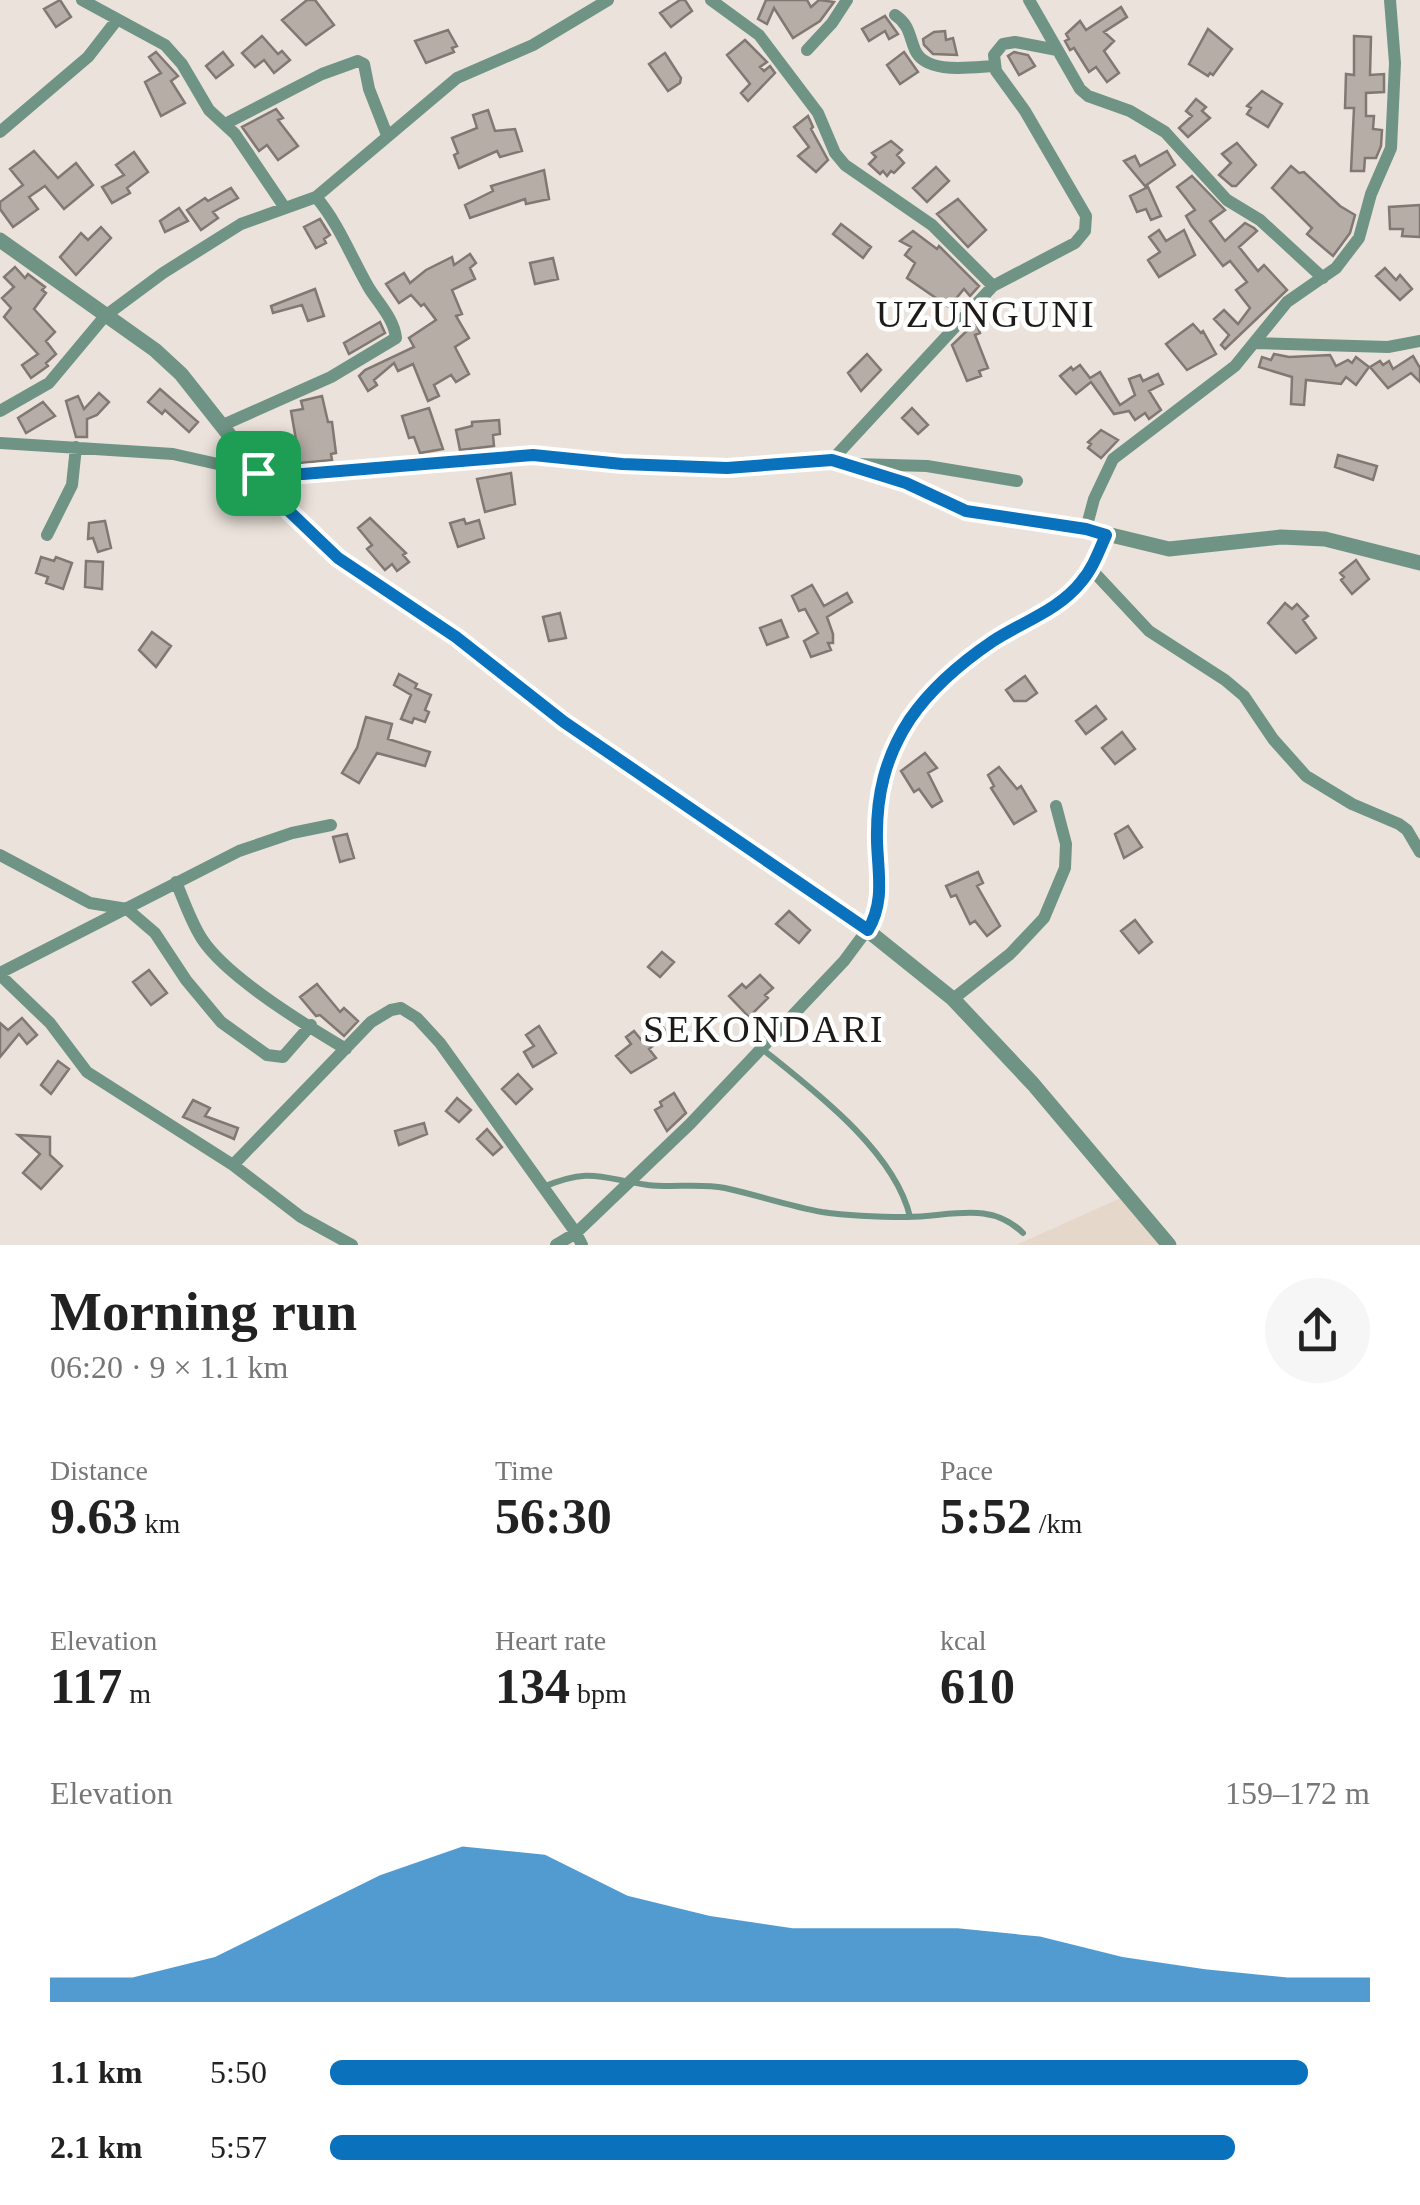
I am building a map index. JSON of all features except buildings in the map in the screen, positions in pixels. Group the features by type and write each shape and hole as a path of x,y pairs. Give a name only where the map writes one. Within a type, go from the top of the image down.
{"street":[{"path":"82,0 153,38 176,55 209,110 225,124 285,208"},
{"path":"0,411 48,383 105,316 217,237 252,219 316,196 457,78 533,44 608,0"},
{"path":"711,0 758,35 818,113 835,153 845,165 932,225 993,286"},
{"path":"808,50 847,0"},
{"path":"1030,0 1080,89 1088,96 1130,111 1164,132 1227,200 1260,220 1323,278"},
{"path":"1086,529 1103,476 1114,459 1235,366 1287,302 1345,259 1359,238 1390,148 1395,63 1390,0"},
{"path":"895,15 908,27 922,59 947,67 994,66"},
{"path":"0,132 88,57 116,21"},
{"path":"832,460 993,286 1075,243 1086,224 1086,216 994,66 994,55 1003,44 1014,42 1056,50"},
{"path":"225,124 322,74 362,61 388,135"},
{"path":"223,425 331,377 396,338 391,320 316,196"},
{"path":"0,240 155,350 204,400 290,512 338,558 456,637 564,722 868,930 953,999 1014,1062 1170,1245"},
{"path":"1256,343 1388,347 1420,341"},
{"path":"0,442 173,454 258,473 303,474 533,455 622,464 727,468 832,460 906,483 966,511 1086,529 1169,549 1281,537 1325,539 1420,562"},
{"path":"47,535 72,485 76,447"},
{"path":"853,464 927,466 1017,481"},
{"path":"556,1245 579,1239 630,1181 814,996 868,930 880,904 877,839 882,775 895,744 944,679 994,640 1067,596 1091,569 1106,535"},
{"path":"1091,569 1149,632 1244,696 1306,776 1352,804 1399,824 1420,852"},
{"path":"953,999 1010,954 1044,918 1065,868 1066,844 1056,806"},
{"path":"331,825 239,851 0,974 50,1023 87,1072 233,1165 301,1218 352,1245"},
{"path":"0,855 90,903 127,909 155,933 210,1011 267,1055 282,1058 311,1025"},
{"path":"176,882 191,918 214,955 250,986 346,1049"},
{"path":"233,1165 371,1022 400,1008 417,1018 440,1042 579,1239"}],"lane":[{"path":"760,1047 868,1145 896,1184 910,1217"},
{"path":"542,1188 572,1175 664,1186 726,1188 823,1212 910,1217 980,1211 997,1215 1023,1233"}],"shaded area":[{"path":"1123,1197 1166,1245 1016,1245"}],"district":[{"name":"UZUNGUNI","path":"986,314"},
{"name":"SEKONDARI","path":"764,1029"}],"route":[{"path":"533,455 622,464 727,468 832,460 906,483 966,511 1106,535 1080,584 1042,614 994,640 944,679 895,744 882,775 877,839 880,904 868,930 662,791 564,722 456,637 338,558 316,540 258,473 303,474 533,455"}]}
